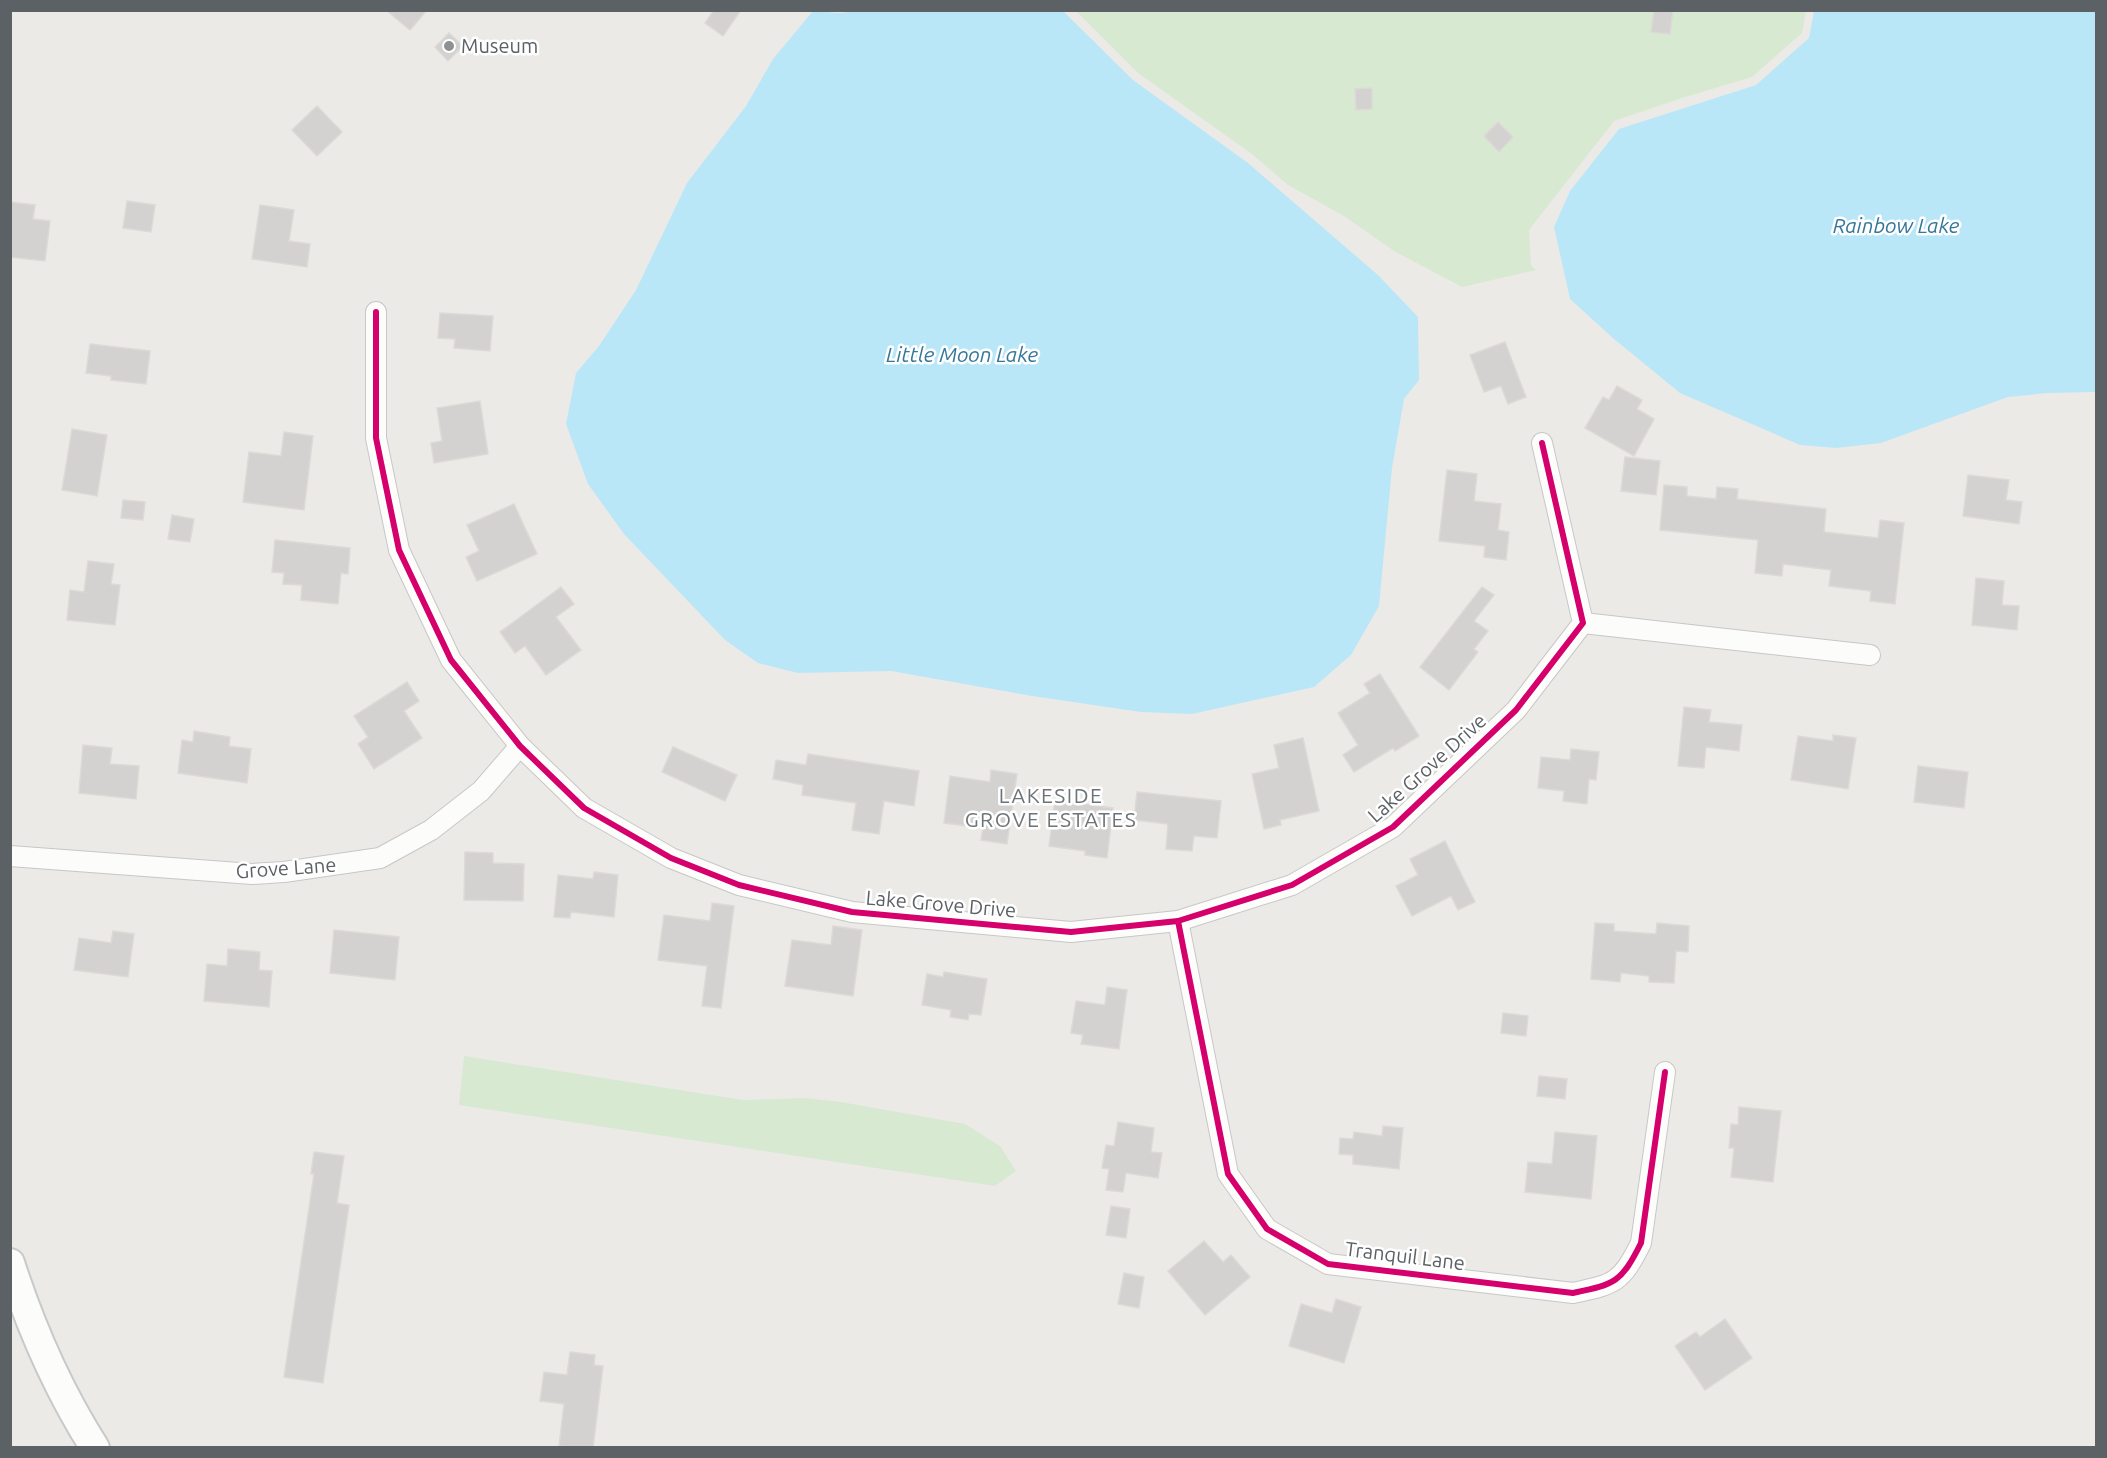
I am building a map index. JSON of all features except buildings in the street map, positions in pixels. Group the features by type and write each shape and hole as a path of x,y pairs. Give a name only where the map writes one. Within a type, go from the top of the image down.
{"street":[{"name":"Lake Grove Drive","path":"376,312 376,438 399,550 451,660 520,746 584,808 671,858 739,885 852,912 1071,932 1178,921 1292,885 1393,827 1516,710 1583,623"},
{"path":"1542,443 1583,623 1870,655"},
{"name":"Grove Lane","path":"10,856 252,874 284,872 380,858 431,830 481,791 520,746"},
{"name":"Tranquil Lane","path":"1178,921 1228,1174 1267,1229 1328,1263 1573,1293 1608,1285 1629,1268 1641,1243 1665,1072"},
{"path":"10,1263 44,1353 95,1448"}],"green space":[{"path":"1076,11 1806,11 1802,33 1752,77 1614,121 1529,230 1531,265 1536,270 1462,287 1394,251 1344,216 1288,185 1252,154 1138,73"},
{"path":"464,1056 743,1100 804,1098 841,1102 965,1124 1000,1146 1016,1171 995,1186 459,1105"}],"water":[{"name":"Little Moon Lake","path":"813,11 841,13 851,11 1063,11 1133,80 1248,163 1378,275 1418,317 1419,380 1404,399 1392,468 1379,606 1351,655 1314,687 1192,714 1141,712 1032,696 891,671 798,673 758,663 725,640 624,534 588,484 566,424 576,373 599,346 636,290 687,183 746,106 773,59"},
{"name":"Rainbow Lake","path":"1814,11 2096,11 2096,392 2008,397 1881,443 1836,448 1800,445 1680,393 1614,339 1570,299 1554,227 1570,191 1619,129 1756,85 1809,38"}],"cycle path":[{"path":"376,312 376,438 399,550 451,660 520,746 584,808 671,858 739,885 852,912 1071,932 1178,921 1292,885 1393,827 1516,710 1583,623 1542,443"},
{"path":"1178,921 1228,1174 1267,1229 1328,1264 1573,1293 1608,1284 1622,1274 1641,1243 1665,1072"}],"place":[{"name":"Museum","path":"449,46"}],"district":[{"name":"LAKESIDE GROVE ESTATES","path":"1051,808"}]}
